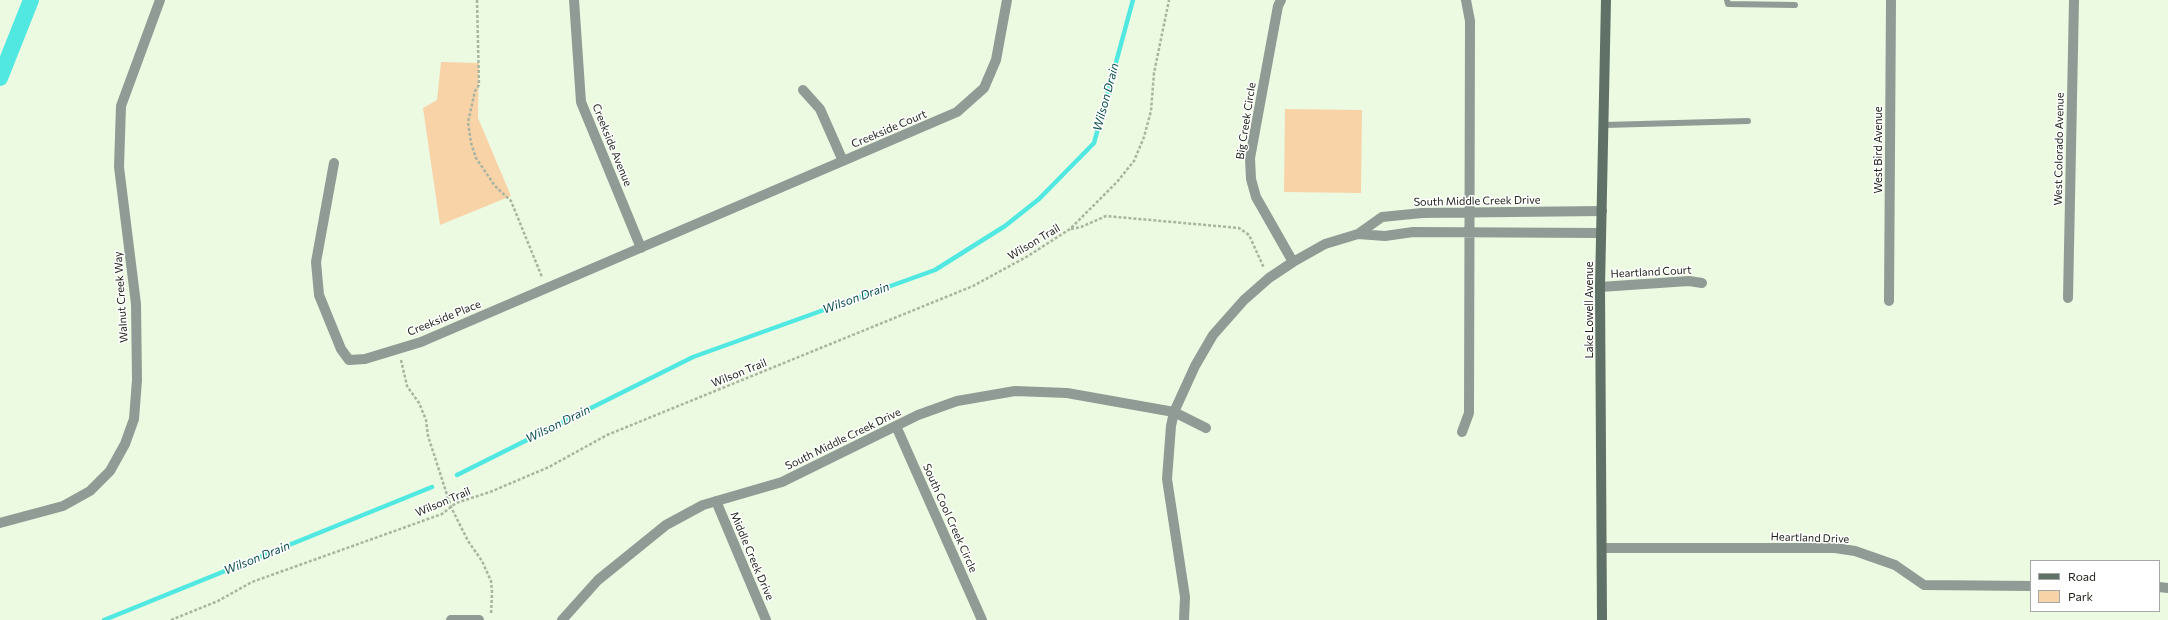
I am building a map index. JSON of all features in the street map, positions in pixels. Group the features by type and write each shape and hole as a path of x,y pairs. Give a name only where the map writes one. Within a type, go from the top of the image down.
{"main road":[{"name":"Lake Lowell Avenue","path":"1602,620 1603,548 1600,287 1605,125 1606,0"}],"street":[{"name":"Walnut Creek Way","path":"0,523 63,506 90,491 110,470 125,444 134,419 137,380 136,304 130,241 119,166 121,106 160,0"},
{"name":"Creekside Avenue","path":"574,0 581,102 641,248"},
{"name":"Creekside Court","path":"712,217 957,112 984,88 996,60 1007,0"},
{"name":"Big Creek Circle","path":"1281,0 1278,6 1250,158 1251,179 1256,197 1293,262"},
{"path":"1462,432 1469,413 1468,212 1470,20 1466,0"},
{"name":"West Bird Avenue","path":"1889,301 1891,0"},
{"name":"West Colorado Avenue","path":"2068,298 2074,0"},
{"path":"803,90 820,109 843,161"},
{"name":"Creekside Place","path":"334,163 320,233 316,262 319,295 341,349 349,360 365,359 399,347 421,342 712,217"},
{"name":"South Middle Creek Drive","path":"1174,412 1195,366 1213,335 1244,300 1268,278 1293,262 1325,244 1358,234 1382,217 1407,214 1468,212 1602,211"},
{"name":"South Middle Creek Drive","path":"1358,234 1385,236 1413,232 1601,233"},
{"name":"Heartland Court","path":"1600,287 1689,281 1702,283"},
{"name":"South Middle Creek Drive","path":"562,620 598,580 666,525 703,505 782,482 918,416 958,402 1015,391 1067,393 1174,412 1206,428"},
{"path":"1174,412 1167,453 1167,480 1185,597 1184,620"},
{"name":"South Cool Creek Circle","path":"896,426 982,620"},
{"name":"Middle Creek Drive","path":"716,501 766,620"},
{"name":"Heartland Drive","path":"1603,548 1836,548 1855,551 1895,565 1924,585 2030,586"},
{"path":"450,620 479,620"}],"lane":[{"path":"1727,0 1728,4 1795,5"},
{"path":"1605,125 1748,122"}],"path":[{"path":"478,0 479,85 475,91 468,122 471,143 476,158 495,186 511,200 541,272 545,289"},
{"name":"Wilson Trail","path":"171,620 218,601 252,582 442,514 451,507 548,467 607,435 973,286 1028,256 1070,229 1117,182 1134,161 1144,137 1151,111 1154,73 1169,0"},
{"path":"1070,229 1082,227 1106,216 1239,228 1248,235 1268,278"},
{"path":"399,347 406,386 419,403 426,420 428,436 451,507 468,541 482,561 491,581 492,607 489,620"}],"green space":[{"path":"441,62 479,63 478,118 511,196 440,225 423,108 437,100"},
{"path":"1285,109 1362,110 1361,193 1284,192"}],"waterway":[{"path":"0,78 31,0"},
{"name":"Wilson Drain","path":"457,475 693,357 935,270 1005,226 1039,199 1094,143 1133,0"},
{"name":"Wilson Drain","path":"104,620 432,487"}]}
